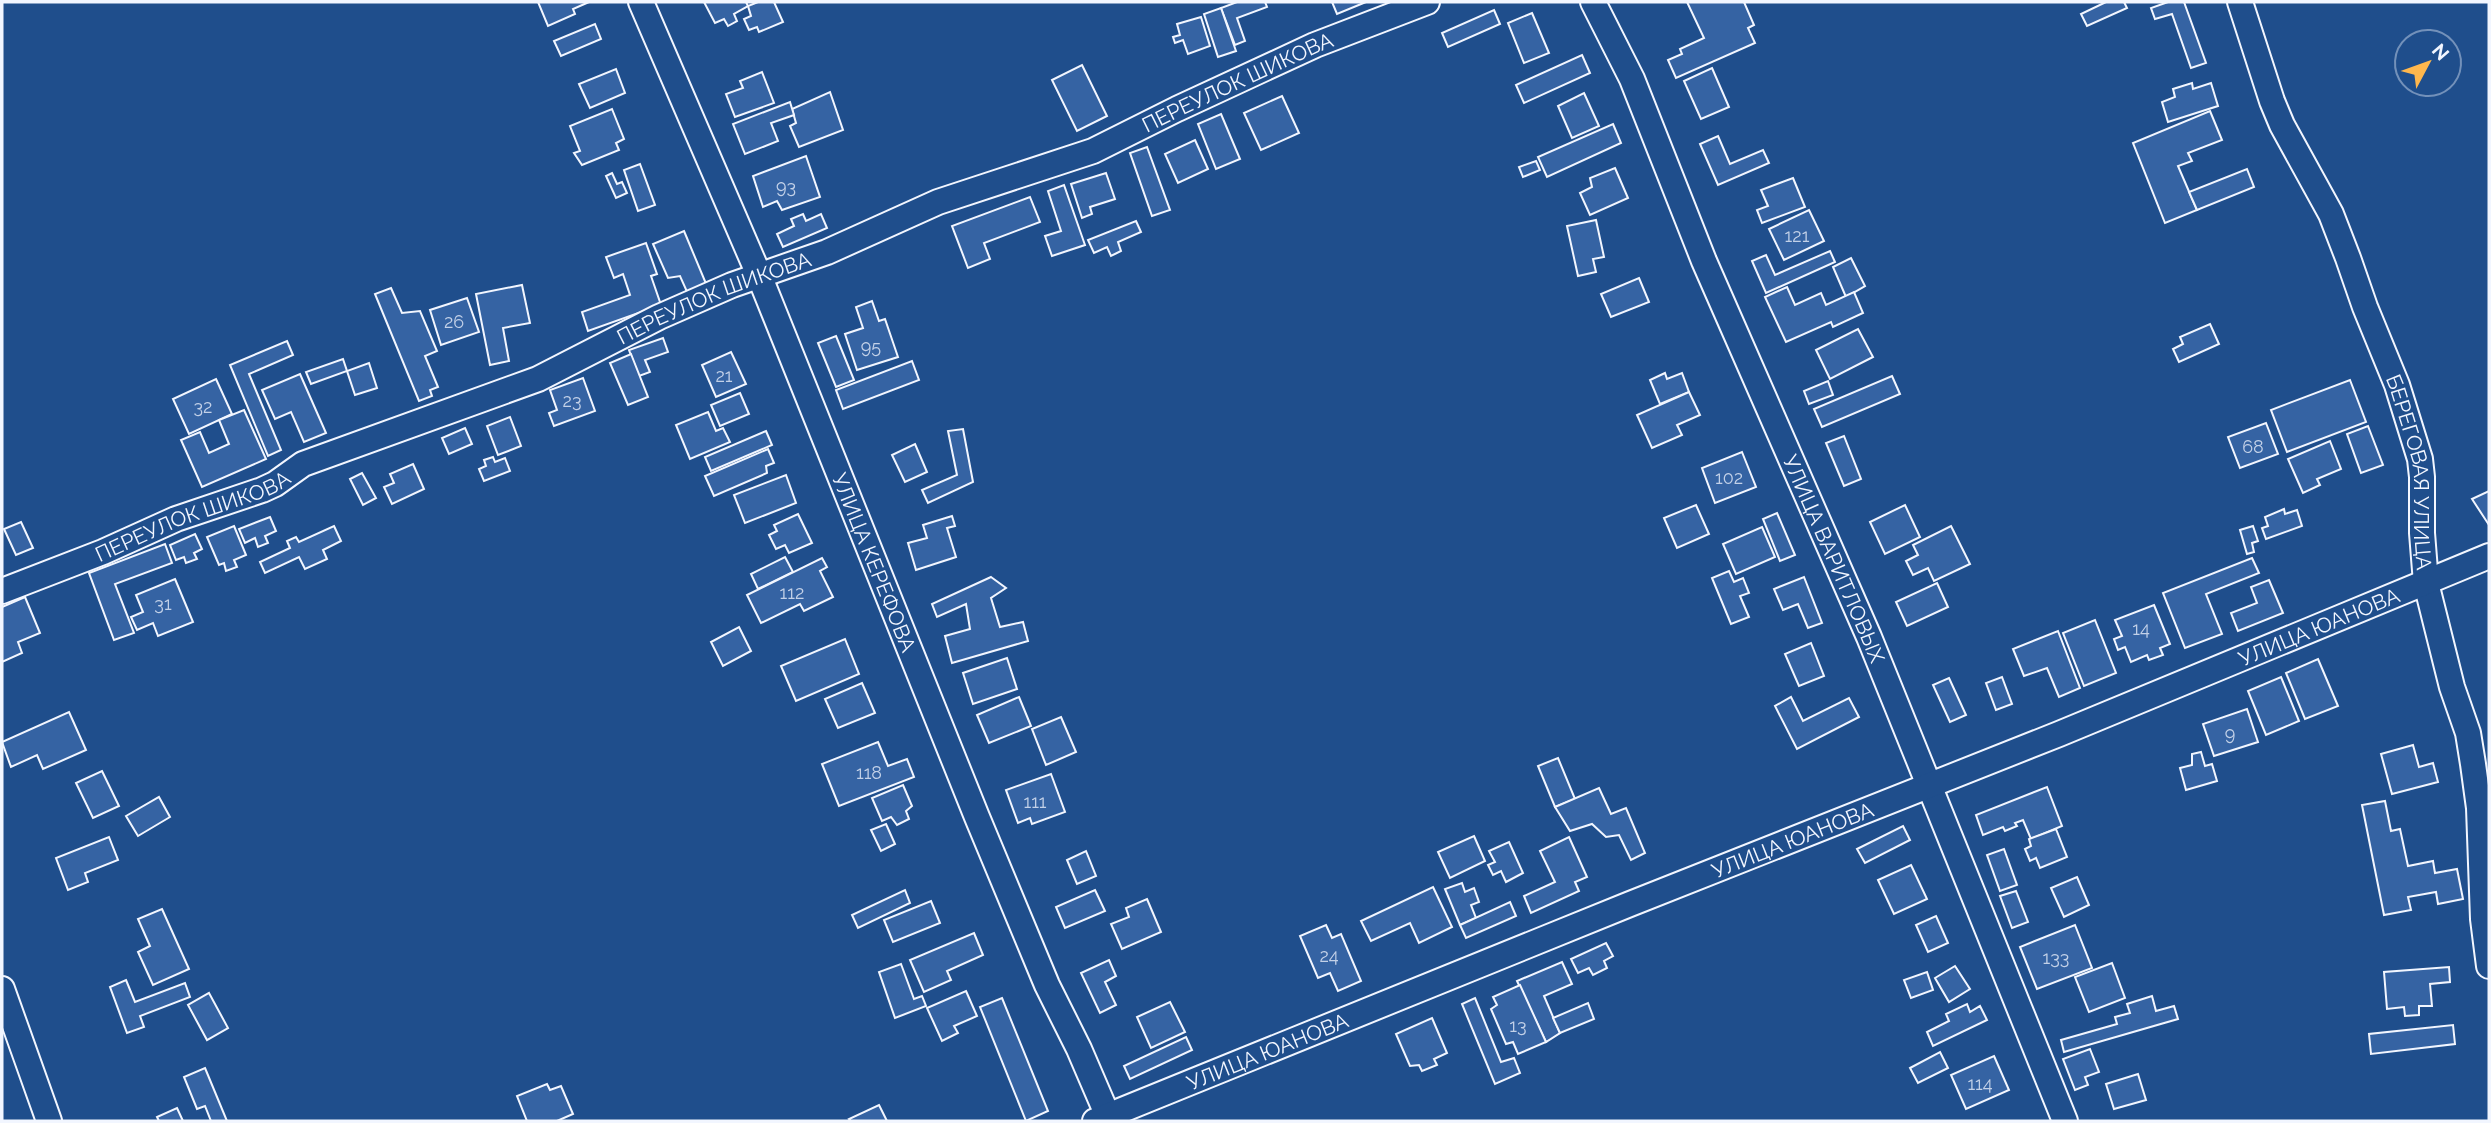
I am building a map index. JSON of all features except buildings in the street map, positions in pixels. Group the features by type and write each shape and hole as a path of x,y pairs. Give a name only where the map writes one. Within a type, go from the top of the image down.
{"street":[{"name":"УЛИЦА КЕРЕФОВА","path":"642,2 759,275 977,817 1104,1119"},
{"name":"ПЕРЕУЛОК ШИКОВА","path":"2,591 103,552 176,519 262,491 303,464 538,379 659,317 759,275 827,252 938,202 1093,151 1315,46 1427,2"},
{"name":"УЛИЦА ВАРИТЛОВЫХ","path":"1593,2 1632,79 1704,261 1869,637 2065,1121"},
{"name":"БЕРЕГОВАЯ УЛИЦА","path":"2240,2 2272,101 2293,148 2330,214 2406,411 2423,477 2426,583 2449,676 2468,733 2473,764 2482,841 2483,919 2489,966"},
{"name":"УЛИЦА ЮАНОВА","path":"1104,1119 2489,556"},
{"path":"2,989 49,1121"}]}
